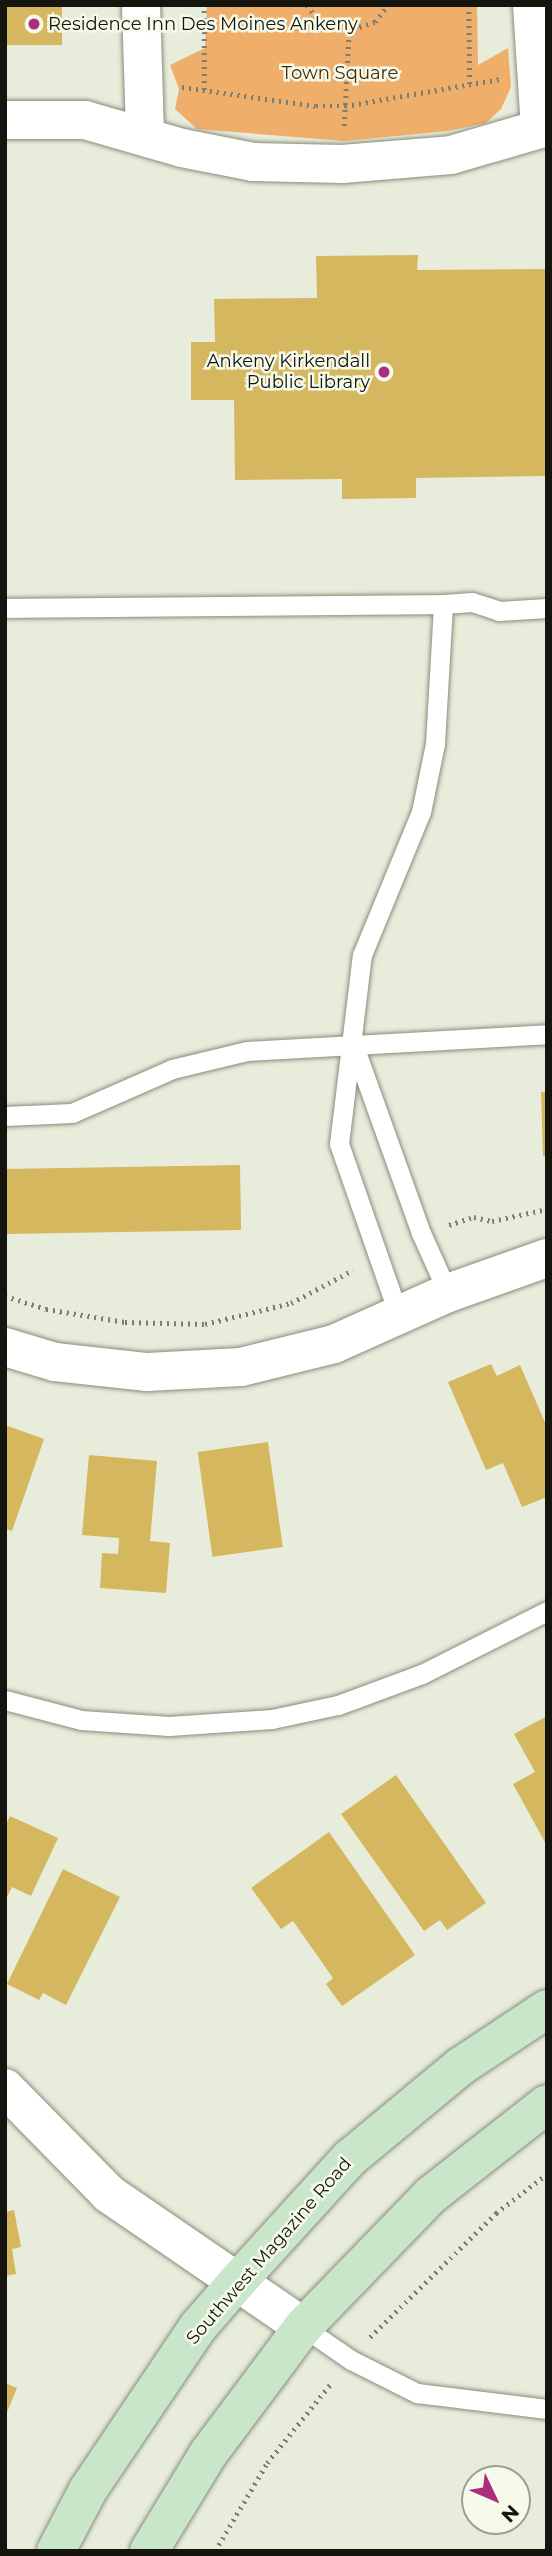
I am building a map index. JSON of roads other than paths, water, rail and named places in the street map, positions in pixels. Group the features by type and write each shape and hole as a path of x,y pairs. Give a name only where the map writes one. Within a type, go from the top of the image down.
{"main road":[{"name":"Southwest Magazine Road","path":"56,2551 104,2466 198,2327 237,2282 350,2158 461,2066 547,2009"},
{"path":"149,2551 208,2454 303,2327 430,2195 547,2104"}],"street":[{"path":"141,5 145,134"},
{"path":"5,120 85,120 145,134 182,148 253,162 342,164 451,155 543,128 532,5"},
{"path":"5,1347 55,1362 147,1372 241,1367 334,1344 448,1293 547,1258"},
{"path":"5,2088 109,2194 303,2327"}],"lane":[{"path":"5,608 472,602 499,611 547,608"},
{"path":"399,1316 339,1144 354,1044 362,955 421,812 435,744 443,604"},
{"path":"5,1116 72,1113 172,1069 247,1051 547,1034"},
{"path":"354,1044 421,1233 448,1293"},
{"path":"5,1700 81,1720 169,1726 272,1718 338,1705 422,1674 547,1611"},
{"path":"303,2327 351,2360 416,2393 547,2409"}],"place":[{"name":"Residence Inn Des Moines Ankeny","path":"34,24"},
{"name":"Ankeny Kirkendall Public Library","path":"384,372"}],"park label":[{"name":"Town Square","path":"340,73"}]}
